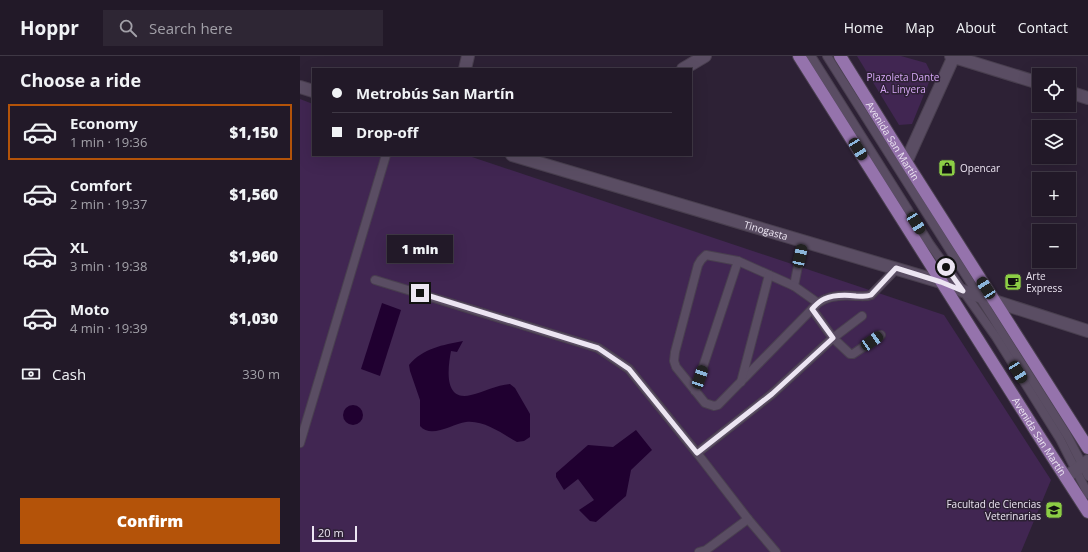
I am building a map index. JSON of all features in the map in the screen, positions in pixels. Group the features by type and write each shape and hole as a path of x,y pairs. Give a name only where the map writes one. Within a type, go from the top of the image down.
{"main road":[{"name":"Avenida San Martín","path":"799,56 941,282 1080,470 1088,512"},
{"name":"Avenida San Martín","path":"840,56 1088,448"}],"street":[{"path":"465,68 468,56"},
{"path":"685,68 705,56"},
{"path":"906,162 953,56 1032,81"},
{"path":"300,87 312,92"},
{"path":"1076,94 1088,98"},
{"name":"Tinogasta","path":"519,156 533,158 896,268 1088,331"}],"lane":[{"path":"811,56 929,243 996,337 1080,470"},
{"path":"827,56 1067,435 1088,494"},
{"path":"300,443 386,156"},
{"path":"794,286 803,241"},
{"path":"818,303 794,286 738,261 706,255 698,265 675,352 674,361 676,367 705,403 714,406 718,405 818,303 824,299 830,298 855,296 866,297 871,295 896,268"},
{"path":"695,392 738,261"},
{"path":"741,383 769,275"},
{"path":"375,280 598,348 629,369 776,552"},
{"path":"812,309 833,338 850,354 853,354 881,334"},
{"path":"697,453 772,394 833,338 862,316"},
{"path":"699,552 706,550 748,519"}],"green space":[{"name":"Plazoleta Dante A. Linyera","path":"857,56 901,56 926,63 932,75 912,124 899,125"},
{"path":"300,99 312,104 312,156 469,156 944,315 1051,480 1021,552 300,552"}],"shaded area":[{"path":"382,303 401,310 380,376 361,369"},
{"path":"463,341 457,352 451,351 449,382 452,388 456,393 462,396 471,395 510,384 515,388 530,414 530,437 524,441 517,442 486,425 473,422 460,423 436,431 425,430 420,426 420,400 409,365 427,351"},
{"path":"353,405 360,408 363,415 360,422 353,425 346,422 343,415 346,408"},
{"path":"636,430 652,450 631,470 626,496 596,522 590,521 579,510 594,500 578,479 564,490 556,477 556,473 588,445 613,447"}],"place":[{"name":"Opencar","path":"947,168"},
{"name":"Arte Express","path":"1013,282"},
{"name":"Facultad de Ciencias Veterinarias","path":"1054,510"}],"route":[{"path":"420,293 554,333 598,348 629,369 697,453 772,394 833,338 812,309 818,303 824,299 830,298 855,296 866,297 871,295 896,268 941,282 963,291 946,267"}]}
